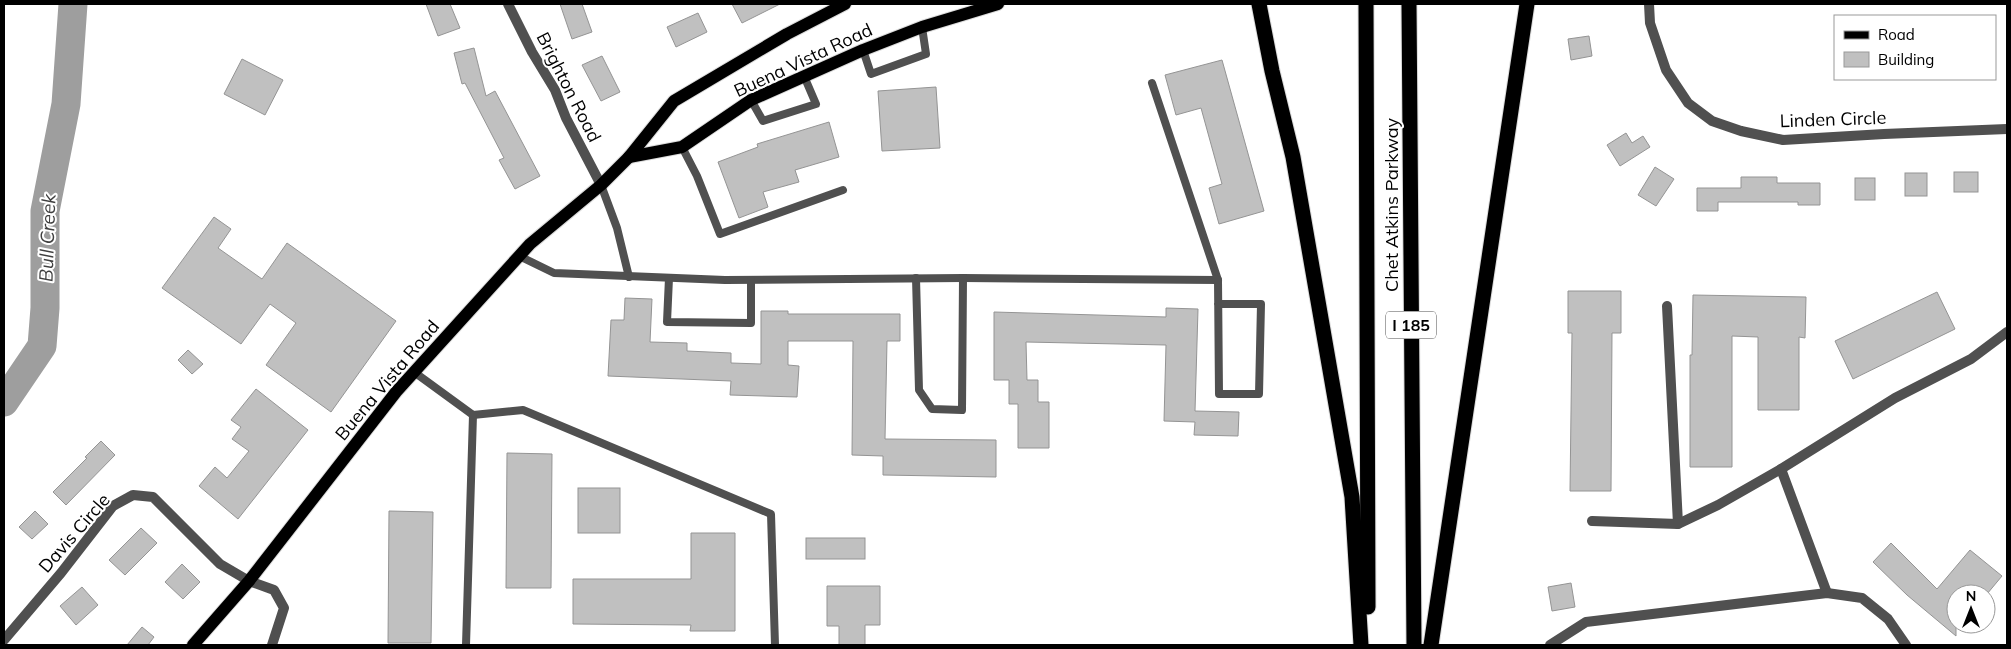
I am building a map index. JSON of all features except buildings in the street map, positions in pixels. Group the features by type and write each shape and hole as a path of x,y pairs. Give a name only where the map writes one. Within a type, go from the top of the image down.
{"highway":[{"path":"1259,4 1272,71 1293,157 1352,496 1361,645"},
{"name":"Chet Atkins Parkway","path":"1366,4 1368,645"},
{"name":"Chet Atkins Parkway","path":"1409,4 1414,645"},
{"path":"1431,645 1527,4"}],"main road":[{"name":"Buena Vista Road","path":"193,645 249,581 396,392 530,244 601,185 629,157 674,101 787,34 845,4"},
{"name":"Buena Vista Road","path":"629,157 682,147 751,100 804,76 922,27 998,4"}],"street":[{"name":"Brighton Road","path":"508,4 532,52 555,90 566,118 601,185"},
{"name":"Linden Circle","path":"1649,4 1650,23 1666,70 1688,103 1712,121 1741,131 1783,140 2007,129"},
{"path":"1667,306 1678,524"},
{"path":"1592,521 1678,524 1718,505 1781,469 1895,398 1971,359 2007,332"},
{"path":"1781,469 1826,593"},
{"name":"Davis Circle","path":"4,640 113,506 132,495 153,497 220,564 249,581 274,590 284,608 272,645"},
{"path":"1550,645 1586,622 1826,593 1862,598 1888,619 1906,645"}],"lane":[{"path":"863,50 871,74 926,54 922,27"},
{"path":"751,100 763,121 816,104 804,76"},
{"path":"1152,83 1218,280 1218,304 1218,394 1259,394 1261,304 1218,304"},
{"path":"682,147 697,176 720,234 843,190"},
{"path":"601,185 617,228 629,277"},
{"path":"519,256 554,273 629,277 751,280 963,278 1218,280"},
{"path":"669,278 667,322 751,323 751,280"},
{"path":"916,278 919,390 932,409 962,410 963,278"},
{"path":"414,372 473,415 524,410 771,514 775,645"},
{"path":"466,645 473,415"}],"waterway":[{"name":"Bull Creek","path":"4,402 42,346 45,308 45,211 66,104 73,4"}]}
